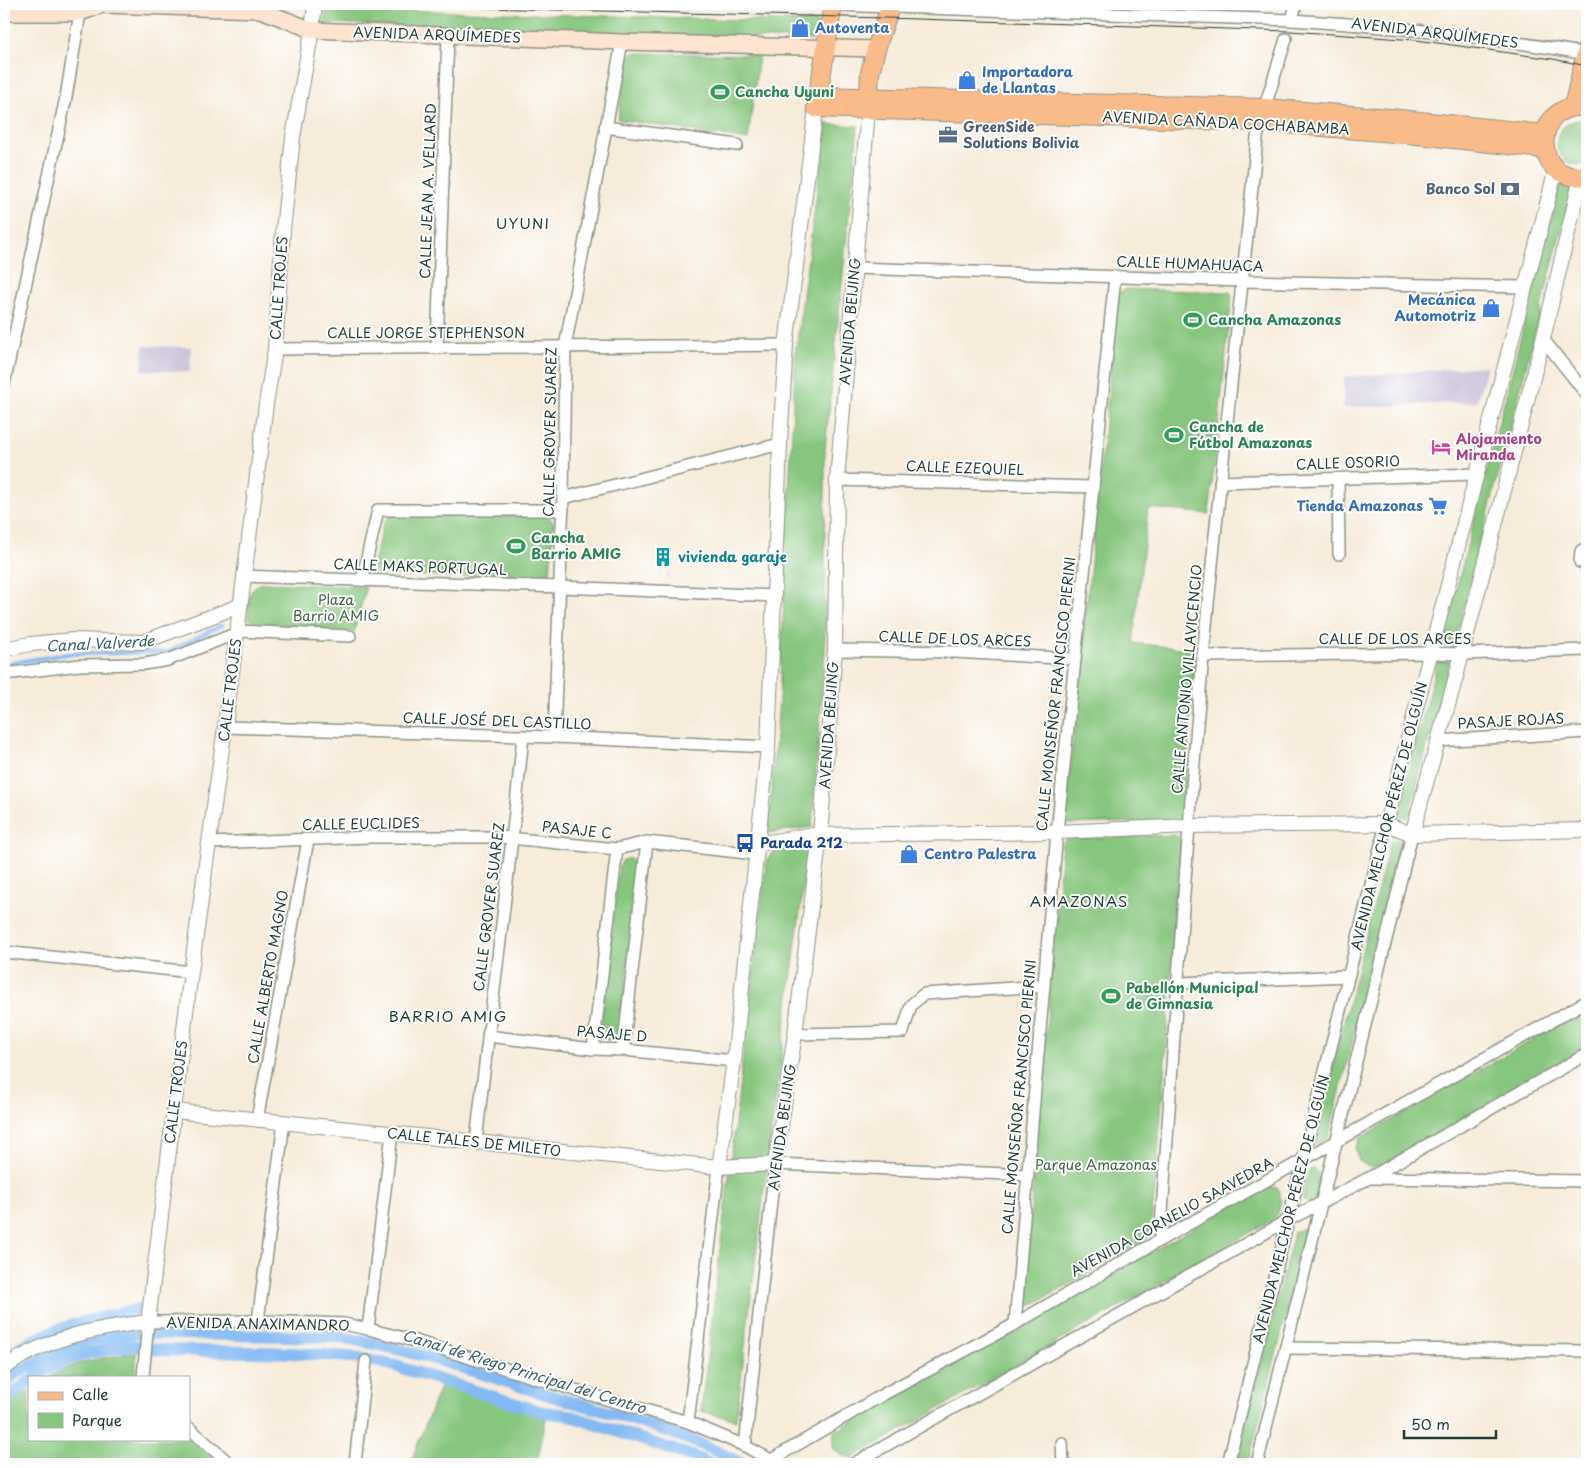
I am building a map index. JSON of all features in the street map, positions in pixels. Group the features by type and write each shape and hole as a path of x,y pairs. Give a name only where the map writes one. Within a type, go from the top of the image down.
{"main road":[{"path":"817,102 832,4"},
{"name":"AVENIDA ARQUÍMEDES","path":"4,13 80,14 102,5 261,10 312,30 622,42 876,49"},
{"name":"AVENIDA BEIJING","path":"868,104 870,73 890,5"},
{"path":"1584,176 1567,175 1556,169 1548,160 1544,141 1548,124 1556,115 1580,108 1587,53"},
{"name":"AVENIDA CAÑADA COCHABAMBA","path":"817,102 1263,115 1418,135 1544,141"}],"street":[{"name":"CALLE TROJES","path":"143,1376 144,1352 191,972 225,727 266,404 275,349 283,230 293,137 315,4"},
{"name":"AVENIDA ARQUÍMEDES","path":"832,4 1359,24 1419,30 1587,53"},
{"path":"1292,20 1296,4"},
{"path":"4,384 64,107 80,14"},
{"name":"CALLE JEAN A. VELLARD","path":"438,348 448,35"},
{"name":"CALLE ANTONIO VILLAVICENCIO","path":"1160,1240 1189,826 1220,482 1257,138 1286,39"},
{"name":"CALLE GROVER SUAREZ","path":"554,737 563,504 565,347 622,42"},
{"path":"688,1422 719,1166 734,1061 768,747 780,444 786,345 817,102"},
{"name":"AVENIDA BEIJING","path":"745,1446 775,1164 795,1034 820,835 835,650 837,480 868,104"},
{"path":"606,127 737,145"},
{"name":"AVENIDA MELCHOR PÉREZ DE OLGUÍN","path":"1228,1464 1386,824 1556,169"},
{"name":"AVENIDA MELCHOR PÉREZ DE OLGUÍN","path":"1257,1464 1412,834 1461,654 1584,176"},
{"name":"CALLE HUMAHUACA","path":"855,268 1243,282 1524,287"},
{"name":"CALLE MONSEÑOR FRANCISCO PIERINI","path":"1015,1324 1057,832 1115,277"},
{"path":"1543,339 1587,395"},
{"name":"CALLE JORGE STEPHENSON","path":"275,349 786,345"},
{"path":"362,580 378,510 563,504 780,444"},
{"name":"CALLE OSORIO","path":"1220,482 1477,474"},
{"path":"1338,479 1339,554"},
{"name":"CALLE EZEQUIEL","path":"837,480 1093,487"},
{"path":"1580,562 1581,551 1587,547"},
{"name":"CALLE MAKS PORTUGAL","path":"244,576 774,596"},
{"path":"4,649 72,640 143,642 239,606"},
{"path":"4,674 80,665 160,662 237,632 350,636"},
{"name":"CALLE DE LOS ARCES","path":"835,650 954,652 1074,659"},
{"name":"CALLE DE LOS ARCES","path":"1203,656 1461,654 1587,650"},
{"name":"CALLE JOSÉ DEL CASTILLO","path":"225,727 554,737 768,747"},
{"name":"PASAJE ROJAS","path":"1437,741 1587,732"},
{"name":"CALLE GROVER SUAREZ","path":"476,1142 513,838 523,736"},
{"path":"757,849 808,835 1057,832 1189,826 1386,824 1412,834 1587,830"},
{"name":"CALLE EUCLIDES","path":"209,843 370,837 513,838"},
{"name":"PASAJE C","path":"513,838 617,849 647,842 757,849"},
{"name":"CALLE ALBERTO MAGNO","path":"257,1120 308,840"},
{"path":"623,1050 647,842"},
{"path":"593,1049 617,849"},
{"path":"4,952 191,972"},
{"path":"1178,982 1348,976"},
{"path":"795,1034 903,1032 911,1006 924,994 1044,986"},
{"name":"AVENIDA CORNELIO SAAVEDRA","path":"775,1462 884,1394 1015,1324 1160,1240 1587,1001"},
{"name":"PASAJE D","path":"488,1036 593,1049 623,1050 734,1061"},
{"path":"853,1464 1290,1219 1369,1178 1587,1054"},
{"name":"CALLE TALES DE MILETO","path":"174,1111 719,1166 775,1164"},
{"path":"258,1322 284,1122"},
{"path":"368,1329 392,1133"},
{"path":"775,1164 1028,1175"},
{"path":"1369,1178 1587,1181"},
{"name":"AVENIDA ANAXIMANDRO","path":"4,1368 21,1356 47,1343 113,1326 258,1322 344,1324 416,1341 588,1394 688,1422 745,1446 775,1462"},
{"path":"1286,1348 1587,1351"},
{"path":"355,1464 366,1361"},
{"path":"190,1429 230,1464"},
{"path":"1062,1443 1063,1464"}],"shaded area":[{"path":"143,346 191,347 190,372 142,370"},
{"path":"1487,366 1477,402 1343,408 1344,377"}],"green space":[{"path":"326,8 818,22 813,40 324,23"},
{"path":"634,53 759,55 748,140 618,119 626,63 629,56"},
{"path":"1578,120 1587,122 1587,163 1577,165 1568,162 1561,156 1557,140 1560,131 1567,124"},
{"path":"826,124 858,126 825,449 825,651 812,827 768,833 779,700 796,348"},
{"path":"1560,184 1574,193 1560,235 1455,642 1443,641"},
{"path":"1127,289 1230,292 1232,296 1209,514 1148,508 1133,643 1196,650 1183,817 1179,821 1068,824 1065,820 1118,296 1121,291"},
{"name":"Plaza Barrio AMIG","path":"393,515 548,516 554,523 550,573 543,579 377,574 373,569 373,564 384,522"},
{"name":"Plaza Barrio AMIG","path":"264,583 366,587 354,632 258,627 248,618 249,601 254,587"},
{"path":"1450,661 1408,818 1397,815 1437,662"},
{"name":"Parque Amazonas","path":"1175,835 1181,840 1157,1169 1150,1232 1143,1243 1030,1306 1024,1296 1062,844 1066,839"},
{"path":"1391,839 1402,841 1329,1136 1324,1142 1317,1145 1313,1141"},
{"path":"809,842 736,1420 701,1411 766,863 769,856 778,848"},
{"path":"630,858 641,866 619,1036 612,1041 605,1039 600,1032 619,867 623,860"},
{"path":"1587,1009 1587,1047 1381,1166 1369,1167 1359,1161 1355,1149 1360,1138"},
{"path":"1311,1169 1315,1169 1319,1174 1314,1200 1308,1203 1303,1200 1303,1197 1308,1172"},
{"path":"1267,1186 1277,1188 1281,1200 1274,1219 852,1458 841,1455 833,1448 834,1432"},
{"path":"1309,1226 1248,1464 1236,1464 1294,1232"},
{"path":"136,1353 136,1376 52,1376 80,1363"},
{"path":"441,1384 546,1419 537,1464 410,1464"},
{"path":"28,1392 28,1440 190,1439 219,1464 4,1464 4,1413 18,1398"}],"waterway":[{"name":"Canal Valverde","path":"4,664 67,654 167,652 222,625"},
{"path":"4,1359 34,1340 68,1326 139,1309"},
{"name":"Canal de Riego Principal del Centro","path":"4,1385 15,1374 67,1347 94,1339 137,1333 337,1337 363,1341 415,1354 644,1423 694,1441 742,1464"},
{"path":"37,1376 67,1360 89,1353 134,1346 160,1350 291,1353 359,1358 392,1365 542,1412 568,1415 710,1464"},
{"path":"4,1402 28,1382"}],"tram line":[{"path":"379,4 1290,31 1416,40 1553,59 1587,66"}],"place":[{"name":"Autoventa","path":"800,28"},
{"name":"Importadora de Llantas","path":"967,80"},
{"name":"Cancha Uyuni","path":"720,92"},
{"name":"GreenSide Solutions Bolivia","path":"948,135"},
{"name":"Banco Sol","path":"1510,189"},
{"name":"Mecánica Automotriz","path":"1491,308"},
{"name":"Cancha Amazonas","path":"1193,320"},
{"name":"Cancha de Fútbol Amazonas","path":"1174,435"},
{"name":"Alojamiento Miranda","path":"1441,447"},
{"name":"Tienda Amazonas","path":"1438,506"},
{"name":"Cancha Barrio AMIG","path":"516,546"},
{"name":"vivienda garaje","path":"663,557"},
{"name":"Parada 212","path":"745,843"},
{"name":"Centro Palestra","path":"909,854"},
{"name":"Pabellón Municipal de Gimnasia","path":"1111,996"}],"district":[{"name":"UYUNI","path":"523,224"},
{"name":"AMAZONAS","path":"1079,902"},
{"name":"BARRIO AMIG","path":"448,1017"}]}
